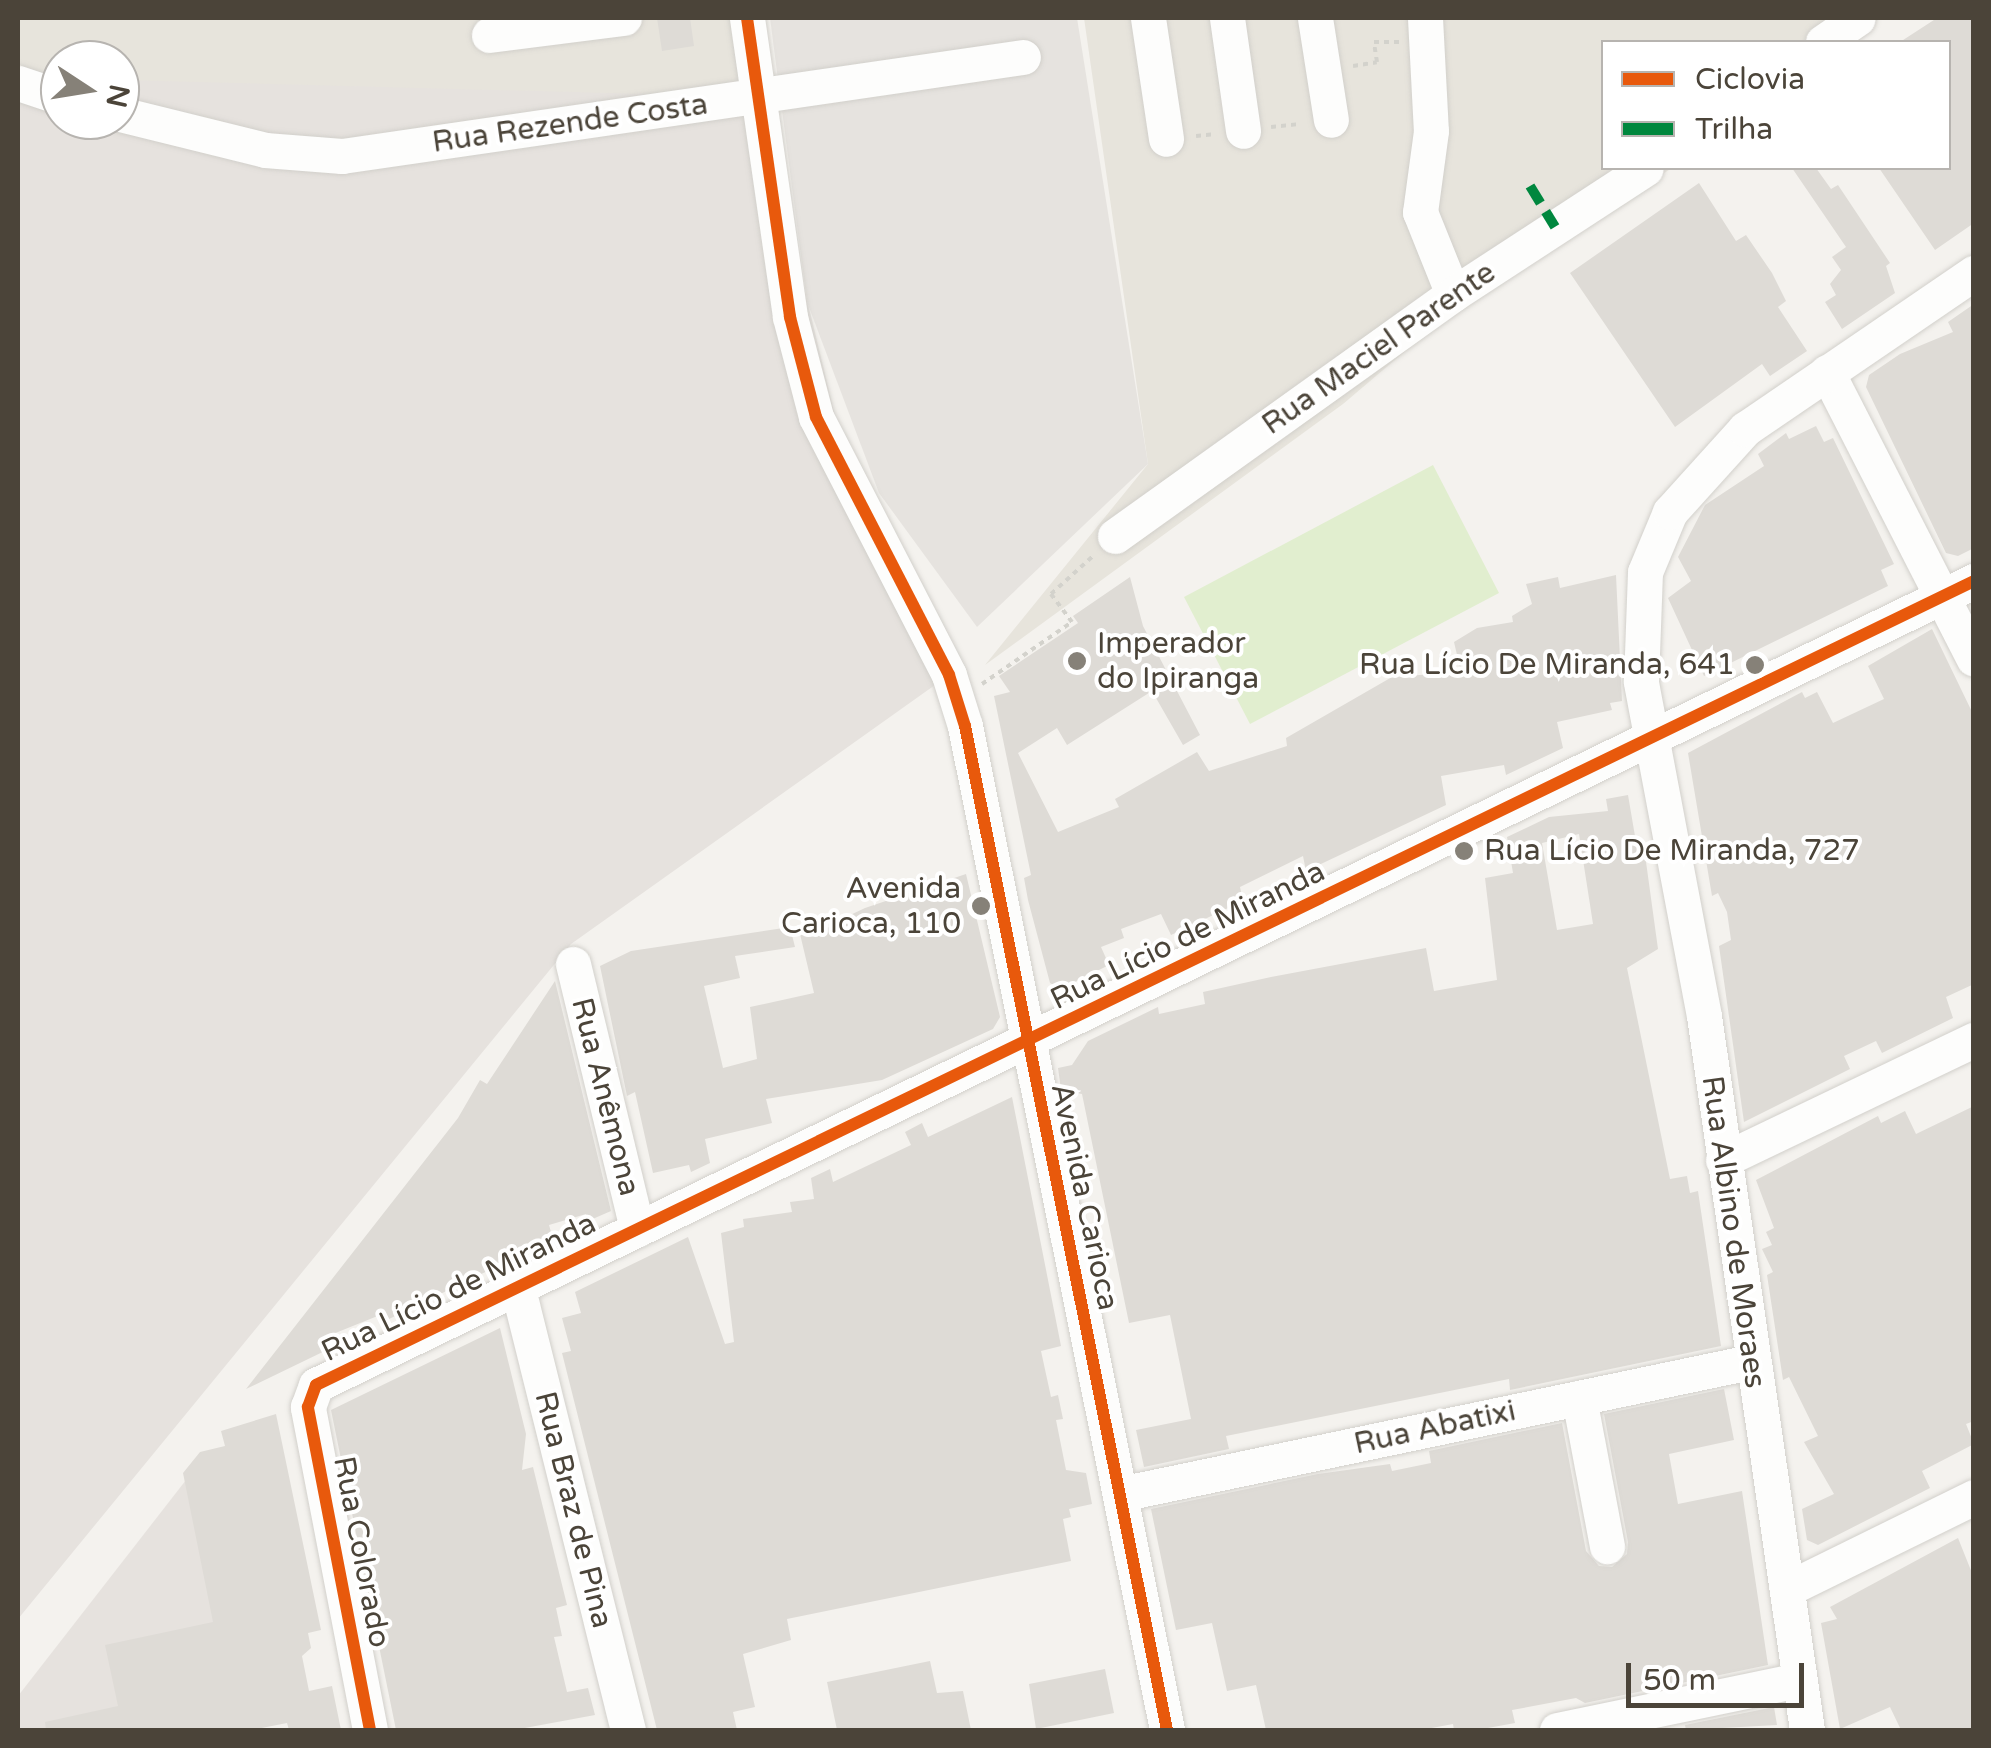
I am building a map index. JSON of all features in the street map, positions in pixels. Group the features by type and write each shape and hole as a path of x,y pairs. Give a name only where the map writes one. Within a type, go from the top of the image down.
{"street":[{"path":"488,34 624,18"},
{"name":"Avenida Carioca","path":"747,18 790,317 816,417 953,688 1167,1730"},
{"path":"1148,18 1166,138"},
{"path":"1227,18 1243,131"},
{"path":"1315,18 1331,120"},
{"path":"1825,40 1858,18"},
{"path":"1426,30 1430,158 1420,212 1453,294"},
{"name":"Rua Rezende Costa","path":"140,119 265,150 342,156 1022,57"},
{"name":"Rua Maciel Parente","path":"1115,536 1453,294 1643,170"},
{"name":"Rua Albino de Moraes","path":"1808,1730 1750,1362 1704,1016 1650,735 1639,641 1654,544 1692,484 1745,429 1974,273"},
{"path":"1828,372 1959,588 1974,658"},
{"name":"Rua Lício de Miranda","path":"316,1385 1026,1044 1650,735 1959,588"},
{"name":"Rua Anêmona","path":"573,964 637,1228"},
{"path":"1723,1160 1974,1040"},
{"name":"Rua Braz de Pina","path":"518,1289 628,1730"},
{"name":"Rua Abatixi","path":"1120,1494 1750,1362"},
{"name":"Rua Colorado","path":"316,1385 308,1407 370,1730"},
{"path":"1579,1398 1607,1546"},
{"path":"1786,1589 1974,1497"},
{"path":"1557,1730 1799,1680"}],"path":[{"path":"1323,71 1377,62 1374,42 1426,30"},
{"path":"953,688 1072,622 1051,594 1115,536"}],"shaded area":[{"path":"18,18 752,18 762,126 140,120 140,40 40,40 40,109 18,103"},
{"path":"770,18 1077,18 1148,464 977,627 879,493 807,302"},
{"path":"1084,18 1880,18 1848,40 1601,40 1601,170 1669,170 1469,297 1343,404 985,665 1148,464"},
{"path":"18,77 40,78 40,140 140,140 140,81 758,97 854,494 949,675 571,944 18,1619"},
{"path":"186,1480 236,1730 18,1730 18,1696"}],"green space":[{"path":"1433,465 1499,593 1250,724 1184,597"}],"building":[{"path":"657,18 690,18 694,46 662,51"},
{"path":"1937,18 1974,18 1974,223 1935,250 1880,170 1951,170 1951,40 1903,40"},
{"path":"1793,170 1817,170 1831,189 1838,185 1890,263 1886,266 1895,293 1842,329 1825,302 1836,295 1830,284 1841,270 1832,257 1846,247"},
{"path":"1699,183 1736,241 1746,235 1772,273 1786,301 1778,307 1807,351 1770,376 1762,364 1675,427 1570,273"},
{"path":"1974,304 1974,548 1958,556 1946,553 1866,387 1869,375 1900,354 1953,332 1948,322"},
{"path":"1816,426 1824,442 1833,438 1894,564 1881,570 1888,586 1704,676 1668,598 1691,581 1678,557 1705,505 1764,466 1758,454 1786,433 1789,439"},
{"path":"1616,575 1622,701 1610,703 1612,710 1557,722 1563,748 1506,775 1504,765 1441,776 1446,805 1306,871 1303,856 1240,887 1243,901 1171,935 1161,914 1121,929 1124,938 1101,947 1109,965 1061,989 1050,983 1028,900 1024,878 1031,875 994,696 1010,692 999,676 1078,623 1073,616 1130,577 1143,626 1200,735 1183,745 1152,691 1067,745 1057,728 1018,753 1058,832 1119,807 1115,799 1197,752 1209,771 1287,746 1286,738 1392,677 1461,672 1454,642 1477,628 1513,622 1512,616 1532,604 1526,584 1558,577 1560,588"},
{"path":"1932,629 1974,716 1974,984 1946,997 1953,1018 1882,1053 1876,1041 1844,1056 1850,1069 1744,1122 1719,946 1731,940 1727,912 1718,893 1712,896 1688,753 1802,692 1805,698 1817,692 1833,723 1884,699 1868,666"},
{"path":"1628,795 1636,842 1643,840 1658,949 1627,968 1670,1179 1687,1176 1690,1193 1698,1191 1721,1346 1510,1390 1509,1379 1226,1436 1229,1449 1144,1467 1136,1430 1191,1419 1170,1315 1129,1323 1082,1094 1061,1090 1058,1068 1072,1065 1088,1041 1158,1007 1159,1014 1205,1004 1203,992 1271,977 1426,948 1434,991 1497,980 1485,878 1513,873 1507,837 1549,817 1608,811 1606,799","holes":["1579,834 1593,924 1557,930 1542,843"]},
{"path":"966,874 1000,1017 993,1029 882,1080 766,1099 772,1123 705,1139 710,1163 691,1172 689,1165 653,1173 635,1092 627,1096 600,966 631,951 790,927 795,947 735,956 740,978 704,986 723,1068 757,1059 750,1007 814,993 800,934 847,923 846,917 865,908"},
{"path":"555,981 611,1211 588,1221 586,1214 549,1225 553,1239 387,1320 385,1313 328,1336 333,1347 246,1389 458,1118 480,1080 487,1084"},
{"path":"1012,1097 1061,1346 1041,1351 1051,1397 1058,1395 1063,1419 1056,1420 1066,1470 1086,1473 1092,1504 1069,1509 1071,1517 1063,1519 1071,1561 787,1619 791,1640 743,1654 755,1707 733,1712 737,1730 657,1730 562,1353 571,1351 562,1318 581,1313 575,1292 688,1237 725,1344 734,1342 721,1233 744,1227 743,1219 792,1212 790,1202 814,1199 811,1178 830,1169 833,1182 911,1145 905,1132 922,1123 928,1137"},
{"path":"1974,1106 1974,1421 1966,1424 1974,1444 1922,1471 1930,1488 1818,1545 1807,1540 1802,1509 1834,1494 1804,1442 1818,1436 1789,1377 1783,1380 1767,1275 1773,1272 1762,1249 1772,1245 1766,1232 1774,1228 1756,1180 1878,1116 1881,1123 1905,1111 1916,1134"},
{"path":"500,1328 526,1434 522,1470 533,1467 567,1605 556,1608 562,1636 554,1637 567,1692 588,1688 595,1715 514,1730 396,1730 331,1410"},
{"path":"1724,1389 1734,1440 1669,1454 1678,1504 1742,1491 1768,1665 1585,1703 1576,1698 1512,1710 1515,1723 1477,1730 1454,1730 1453,1724 1421,1730 1266,1730 1256,1685 1227,1691 1212,1623 1176,1630 1151,1509 1318,1474 1390,1464 1392,1471 1431,1463 1429,1451 1562,1423 1586,1551 1599,1566 1612,1567 1627,1554 1628,1542 1604,1414"},
{"path":"276,1414 321,1630 308,1633 311,1648 302,1656 309,1691 332,1686 341,1730 289,1730 287,1723 252,1730 46,1730 45,1722 118,1706 105,1645 213,1622 183,1473 200,1452 225,1446 221,1431"},
{"path":"1958,1538 1974,1578 1974,1730 1901,1730 1890,1707 1840,1729 1821,1623 1837,1619 1830,1607"},
{"path":"930,1661 937,1693 963,1691 971,1730 837,1730 827,1682"},
{"path":"1105,1669 1114,1713 1036,1729 1029,1684"},
{"path":"1774,1707 1777,1725 1686,1730 1685,1725"}],"marked path":[{"path":"1530,186 1555,227"}],"cycle path":[{"path":"747,18 790,317 816,417 949,675 965,726 1167,1730"},
{"path":"370,1730 308,1407 316,1385 1974,581"}],"place":[{"name":"Imperador do Ipiranga","path":"1077,661"},
{"name":"Rua Lício De Miranda, 641","path":"1755,665"},
{"name":"Rua Lício De Miranda, 727","path":"1464,851"},
{"name":"Avenida Carioca, 110","path":"981,906"}]}
